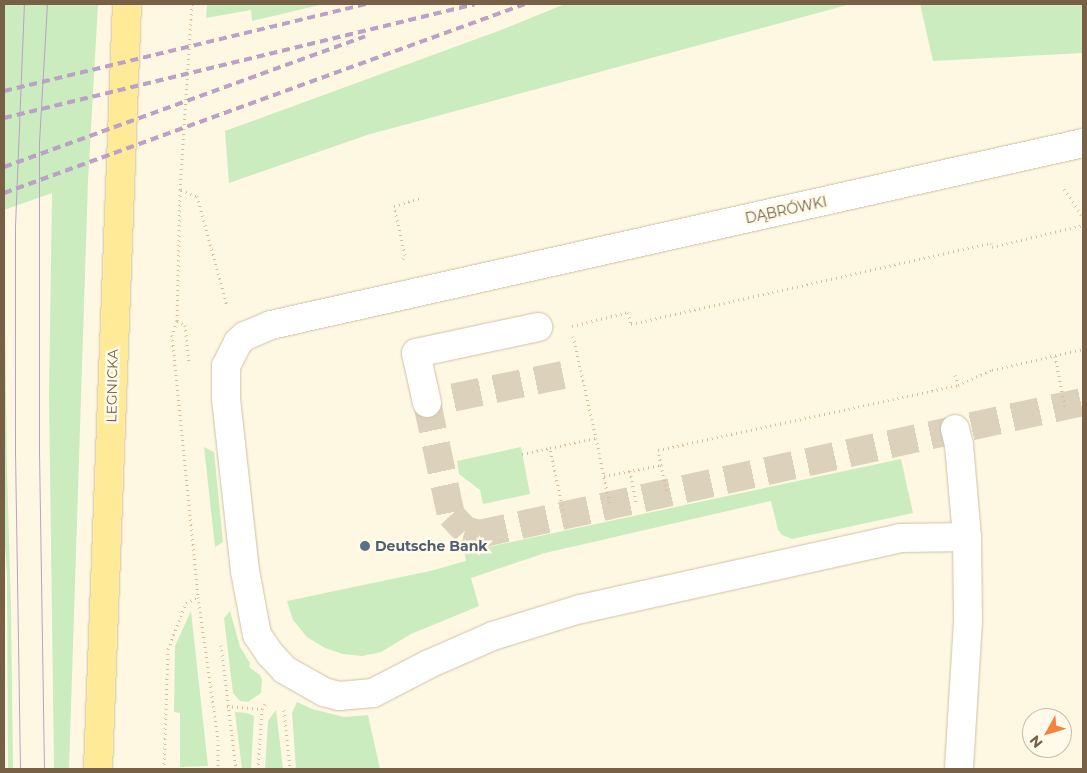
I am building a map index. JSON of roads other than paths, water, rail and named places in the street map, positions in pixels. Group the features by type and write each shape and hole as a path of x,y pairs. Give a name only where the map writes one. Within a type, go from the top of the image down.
{"main road":[{"name":"LEGNICKA","path":"98,769 127,4"}],"lane":[{"name":"DĄBRÓWKI","path":"966,537 901,538 580,610 493,636 429,664 373,693 339,696 324,692 285,670 270,654 257,634 245,571 226,399 226,366 238,342 245,336 271,325 1083,143"},
{"path":"427,403 416,353 538,327"},
{"path":"955,429 959,445 966,537 968,621 959,769"}],"tunnel":[{"path":"563,375 427,403 451,515 465,530 479,534 1083,402"}],"tram line":[{"path":"20,769 15,456 15,226 24,4"},
{"path":"44,769 39,453 39,142 47,4"}],"railway":[{"path":"4,91 367,4"},
{"path":"4,118 474,4"},
{"path":"4,193 525,4"},
{"path":"4,167 365,36"}],"place":[{"name":"Deutsche Bank","path":"365,546"}]}
